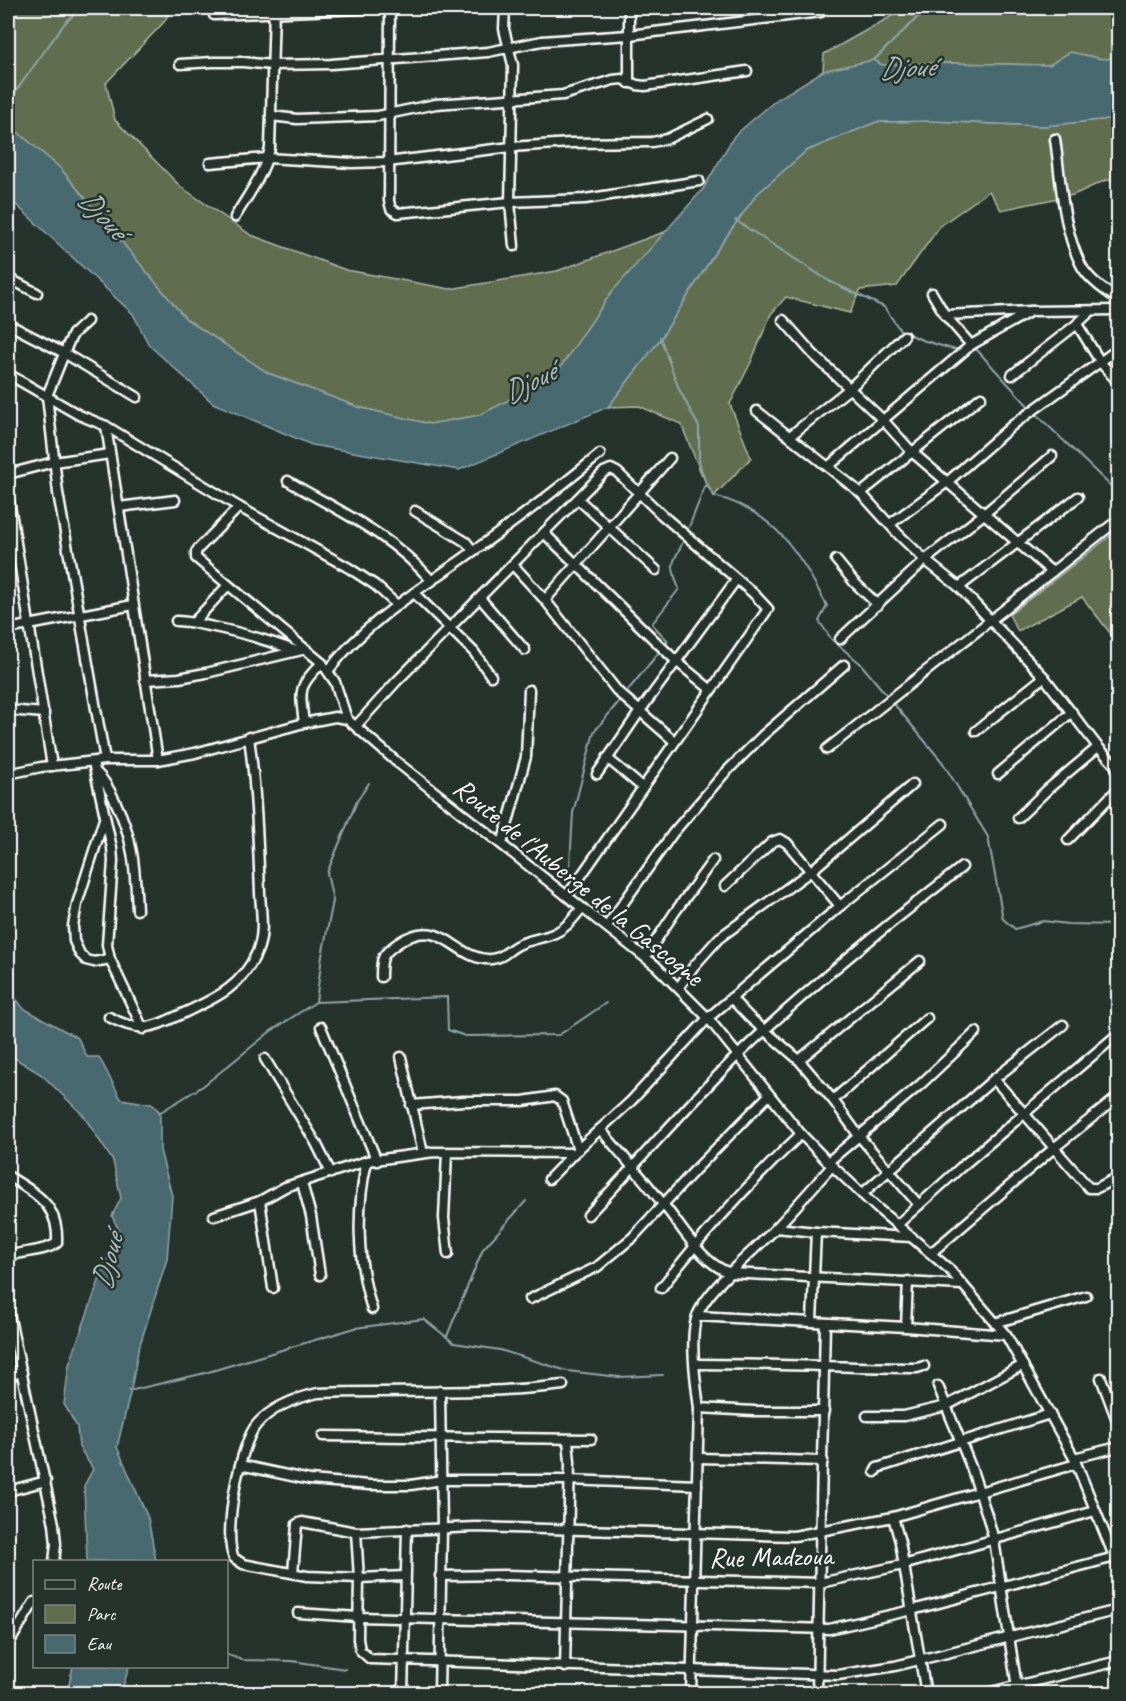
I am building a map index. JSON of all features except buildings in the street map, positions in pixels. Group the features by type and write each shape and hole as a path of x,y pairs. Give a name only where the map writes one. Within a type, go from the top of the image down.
{"street":[{"path":"214,15 274,10 383,8"},
{"path":"390,8 387,162 389,201 391,209 398,213 510,201 585,199 699,181"},
{"path":"504,8 504,29 513,65 510,201 514,246"},
{"path":"628,8 629,83"},
{"path":"235,217 257,181 267,158 271,116 274,10"},
{"path":"180,64 243,62 272,65 331,64 488,52 542,41 629,34 821,12"},
{"path":"271,116 297,119 388,115 436,104 564,95 613,80 622,79 645,86 747,71"},
{"path":"210,163 267,158 314,163 387,162 511,147 580,142 652,142 667,139 708,119"},
{"path":"1055,139 1068,231 1082,267 1096,282 1119,299"},
{"path":"8,278 37,293"},
{"path":"932,293 945,315 971,345"},
{"path":"945,315 1031,310 1119,310"},
{"path":"828,466 971,345 1031,310"},
{"path":"1012,375 1091,311"},
{"path":"783,320 813,354 883,420 912,452 1052,572"},
{"path":"87,321 73,334 47,396 54,462 105,760"},
{"path":"8,324 64,353 137,397"},
{"path":"1077,324 1101,363 1119,382"},
{"path":"790,436 849,389 904,336"},
{"path":"890,524 946,483 1014,424 1119,349"},
{"path":"8,374 79,415 106,426 239,507 349,568 375,585 397,605"},
{"path":"861,493 981,398"},
{"path":"757,411 861,493 925,560 959,587 1044,677 1098,747 1119,768"},
{"path":"106,426 158,760"},
{"path":"8,474 54,462 110,454"},
{"path":"328,671 354,640 397,605 569,480 600,454"},
{"path":"840,639 925,560 1052,456"},
{"path":"545,600 670,458"},
{"path":"356,726 396,682 604,472 611,469 753,593 768,609 567,896"},
{"path":"288,481 380,534 417,564 432,581"},
{"path":"8,493 52,766"},
{"path":"959,587 1078,497"},
{"path":"578,499 656,570"},
{"path":"119,507 175,500"},
{"path":"239,507 196,552 196,558 264,612 301,650"},
{"path":"415,511 466,542 473,551"},
{"path":"827,749 1119,520"},
{"path":"544,533 676,661 710,689"},
{"path":"836,560 854,582 878,605"},
{"path":"513,565 545,600 618,692 674,741"},
{"path":"597,774 736,580"},
{"path":"194,622 228,585"},
{"path":"414,593 474,652 491,676"},
{"path":"480,598 525,650"},
{"path":"8,629 133,605"},
{"path":"8,774 105,760 158,760 195,753 304,723 335,717 347,718 335,682 328,671 322,663 301,650 267,639 194,622 176,621"},
{"path":"145,680 179,678 206,673 301,650"},
{"path":"304,723 300,694 303,683 322,663"},
{"path":"607,926 673,833 723,775 762,736 844,665"},
{"path":"976,731 1044,677"},
{"path":"502,844 526,758 529,690"},
{"path":"8,710 44,713"},
{"path":"998,774 1072,712"},
{"name":"Route de l'Auberge de la Gascogne","path":"347,718 398,763 607,926 679,987 708,1018 801,1134 862,1194 949,1269 1006,1335 1075,1461 1117,1561"},
{"path":"109,1017 125,1026 143,1029 168,1021 216,998 231,988 249,967 257,952 261,939 260,874 249,737"},
{"path":"1018,818 1098,747"},
{"path":"607,758 642,787"},
{"path":"93,762 113,861 108,935 110,959 143,1029"},
{"path":"95,771 112,794 130,836 137,910"},
{"path":"679,987 719,938 811,872 913,784"},
{"path":"1068,840 1119,789"},
{"path":"105,815 77,904 73,926 74,941 80,954 86,960 94,962 110,959"},
{"path":"549,1179 632,1101 708,1018 840,906 943,824"},
{"path":"725,886 772,842 780,839 787,843 840,906"},
{"path":"645,957 713,860"},
{"path":"588,1215 765,1030 891,921 962,867"},
{"path":"381,977 381,961 384,954 410,935 426,933 435,935 481,959 500,958 522,943 555,934 582,908"},
{"path":"799,1060 920,961"},
{"path":"731,998 799,1060 833,1100 859,1136 919,1205"},
{"path":"833,1100 927,1018"},
{"path":"862,1194 994,1079 1063,1025"},
{"path":"321,1027 377,1161"},
{"path":"691,1694 699,1408 694,1327 697,1316 708,1298 776,1228 830,1164 976,1032"},
{"path":"898,1224 1024,1113 1119,1034"},
{"path":"401,1057 423,1153"},
{"path":"265,1059 316,1143 331,1173"},
{"path":"994,1079 1089,1188 1097,1188 1119,1177"},
{"path":"530,1299 597,1267 633,1237 770,1095"},
{"path":"411,1105 463,1101 523,1101 555,1096 562,1101 576,1152"},
{"path":"931,1253 1119,1096"},
{"path":"600,1130 664,1204 694,1245 720,1270 730,1274 815,1276 962,1285"},
{"path":"661,1288 694,1245 758,1176 801,1134"},
{"path":"214,1216 260,1201 285,1187 367,1161 423,1153 576,1152"},
{"path":"447,1153 444,1218 448,1254"},
{"path":"367,1161 361,1203 361,1258 363,1281 372,1309"},
{"path":"8,1176 41,1197 51,1209 58,1230 57,1243 48,1249 22,1251 8,1256"},
{"path":"302,1183 311,1216 320,1275"},
{"path":"260,1201 273,1288"},
{"path":"776,1228 912,1237"},
{"path":"812,1321 816,1232"},
{"path":"906,1327 908,1281"},
{"path":"995,1323 1086,1296"},
{"path":"8,1309 46,1480 54,1524 56,1544 54,1560"},
{"path":"697,1316 812,1321 1006,1335"},
{"path":"817,1694 825,1323"},
{"path":"695,1364 917,1368 924,1366"},
{"path":"867,1416 904,1416 946,1406 1023,1365"},
{"path":"8,1376 22,1372"},
{"path":"1101,1378 1119,1423"},
{"path":"405,1576 359,1578 307,1576 243,1564 234,1558 231,1544 233,1499 249,1436 256,1425 273,1410 301,1397 326,1393 524,1390 563,1385"},
{"path":"938,1386 979,1490 994,1540 1018,1690"},
{"path":"439,1694 442,1528 440,1391"},
{"path":"699,1408 824,1412"},
{"path":"875,1472 877,1468 1050,1414"},
{"path":"323,1436 591,1439"},
{"path":"565,1667 570,1462 568,1440"},
{"path":"293,1573 299,1522 356,1532 442,1528 567,1528 794,1536 892,1517 1119,1447"},
{"path":"698,1458 823,1461"},
{"path":"240,1465 310,1480 369,1485 411,1485 442,1480 568,1480 697,1485"},
{"path":"8,1491 46,1480"},
{"name":"Rue Madzoua","path":"440,1576 820,1583 903,1565 1095,1511"},
{"path":"892,1517 912,1610 926,1694"},
{"path":"403,1694 407,1529"},
{"path":"356,1532 360,1650 366,1658 404,1662 817,1676 863,1672 895,1666 919,1658 1119,1610"},
{"path":"298,1613 566,1623 837,1628 1117,1561"},
{"path":"8,1645 33,1604"},
{"path":"983,1694 1018,1690 1119,1661"}],"green space":[{"path":"8,8 172,8 164,22 106,83 115,120 181,187 251,235 346,270 450,289 557,271 667,231 611,293 554,377 480,415 430,424 358,407 268,373 186,319 60,168 8,124"},
{"path":"906,8 1118,8 1118,58 1103,59 1070,52 1050,65 942,63 882,65 874,60 823,71 824,54"},
{"path":"1118,118 1118,181 1106,180 1073,195 1001,210 989,191 940,226 897,286 860,290 850,313 786,297 771,314 730,404 751,458 714,496 701,473 681,424 639,406 608,407 661,338 716,251 756,195 806,151 876,122 932,121 1044,126"},
{"path":"1118,530 1118,643 1082,597 1018,631 1009,615"}],"water":[{"name":"Djoué","path":"1070,52 1103,59 1118,58 1118,118 1044,126 933,121 876,122 806,151 756,195 716,251 661,338 608,407 459,470 312,445 213,403 149,345 133,314 8,197 8,124 60,168 186,319 268,373 358,407 430,424 480,415 554,377 611,293 703,189 734,136 776,100 823,71 874,60 882,65 942,63 1049,65"},
{"name":"Djoué","path":"8,995 14,996 23,1008 78,1038 87,1057 99,1057 121,1099 152,1104 160,1112 160,1150 172,1196 167,1259 138,1351 117,1447 148,1518 156,1560 87,1560 84,1486 93,1469 79,1447 77,1427 64,1404 69,1365 106,1261 121,1235 112,1216 121,1198 113,1161 83,1115 42,1075 8,1054"},
{"path":"73,1668 129,1668 121,1693 67,1693"}],"waterway":[{"path":"8,102 64,24 81,8"},
{"name":"Djoué","path":"874,60 927,8"},
{"path":"735,220 829,281 884,307 900,330 922,340 952,349 963,349"},
{"path":"660,337 679,389 699,427 699,462 706,484 714,496 754,512 783,537 807,569 827,606 819,621 832,640 860,663 943,763 988,837 1003,919 1015,929 1043,921 1118,925"},
{"path":"971,349 977,350 1030,408"},
{"path":"1034,412 1118,493"},
{"path":"687,532 706,484"},
{"path":"663,646 668,641 652,624 679,589 673,566 685,537"},
{"path":"570,865 573,813 594,732 660,651"},
{"path":"316,1002 333,901 327,873 357,801 369,783"},
{"path":"159,1113 203,1086 271,1031 316,1002 447,997 448,1030 465,1036 559,1035 606,1003"},
{"path":"447,1336 483,1249 526,1201"},
{"path":"129,1391 205,1373 355,1328 424,1319 454,1343 500,1350 567,1371 619,1377 663,1375"},
{"path":"228,1655 242,1660 292,1661 345,1669"}]}
